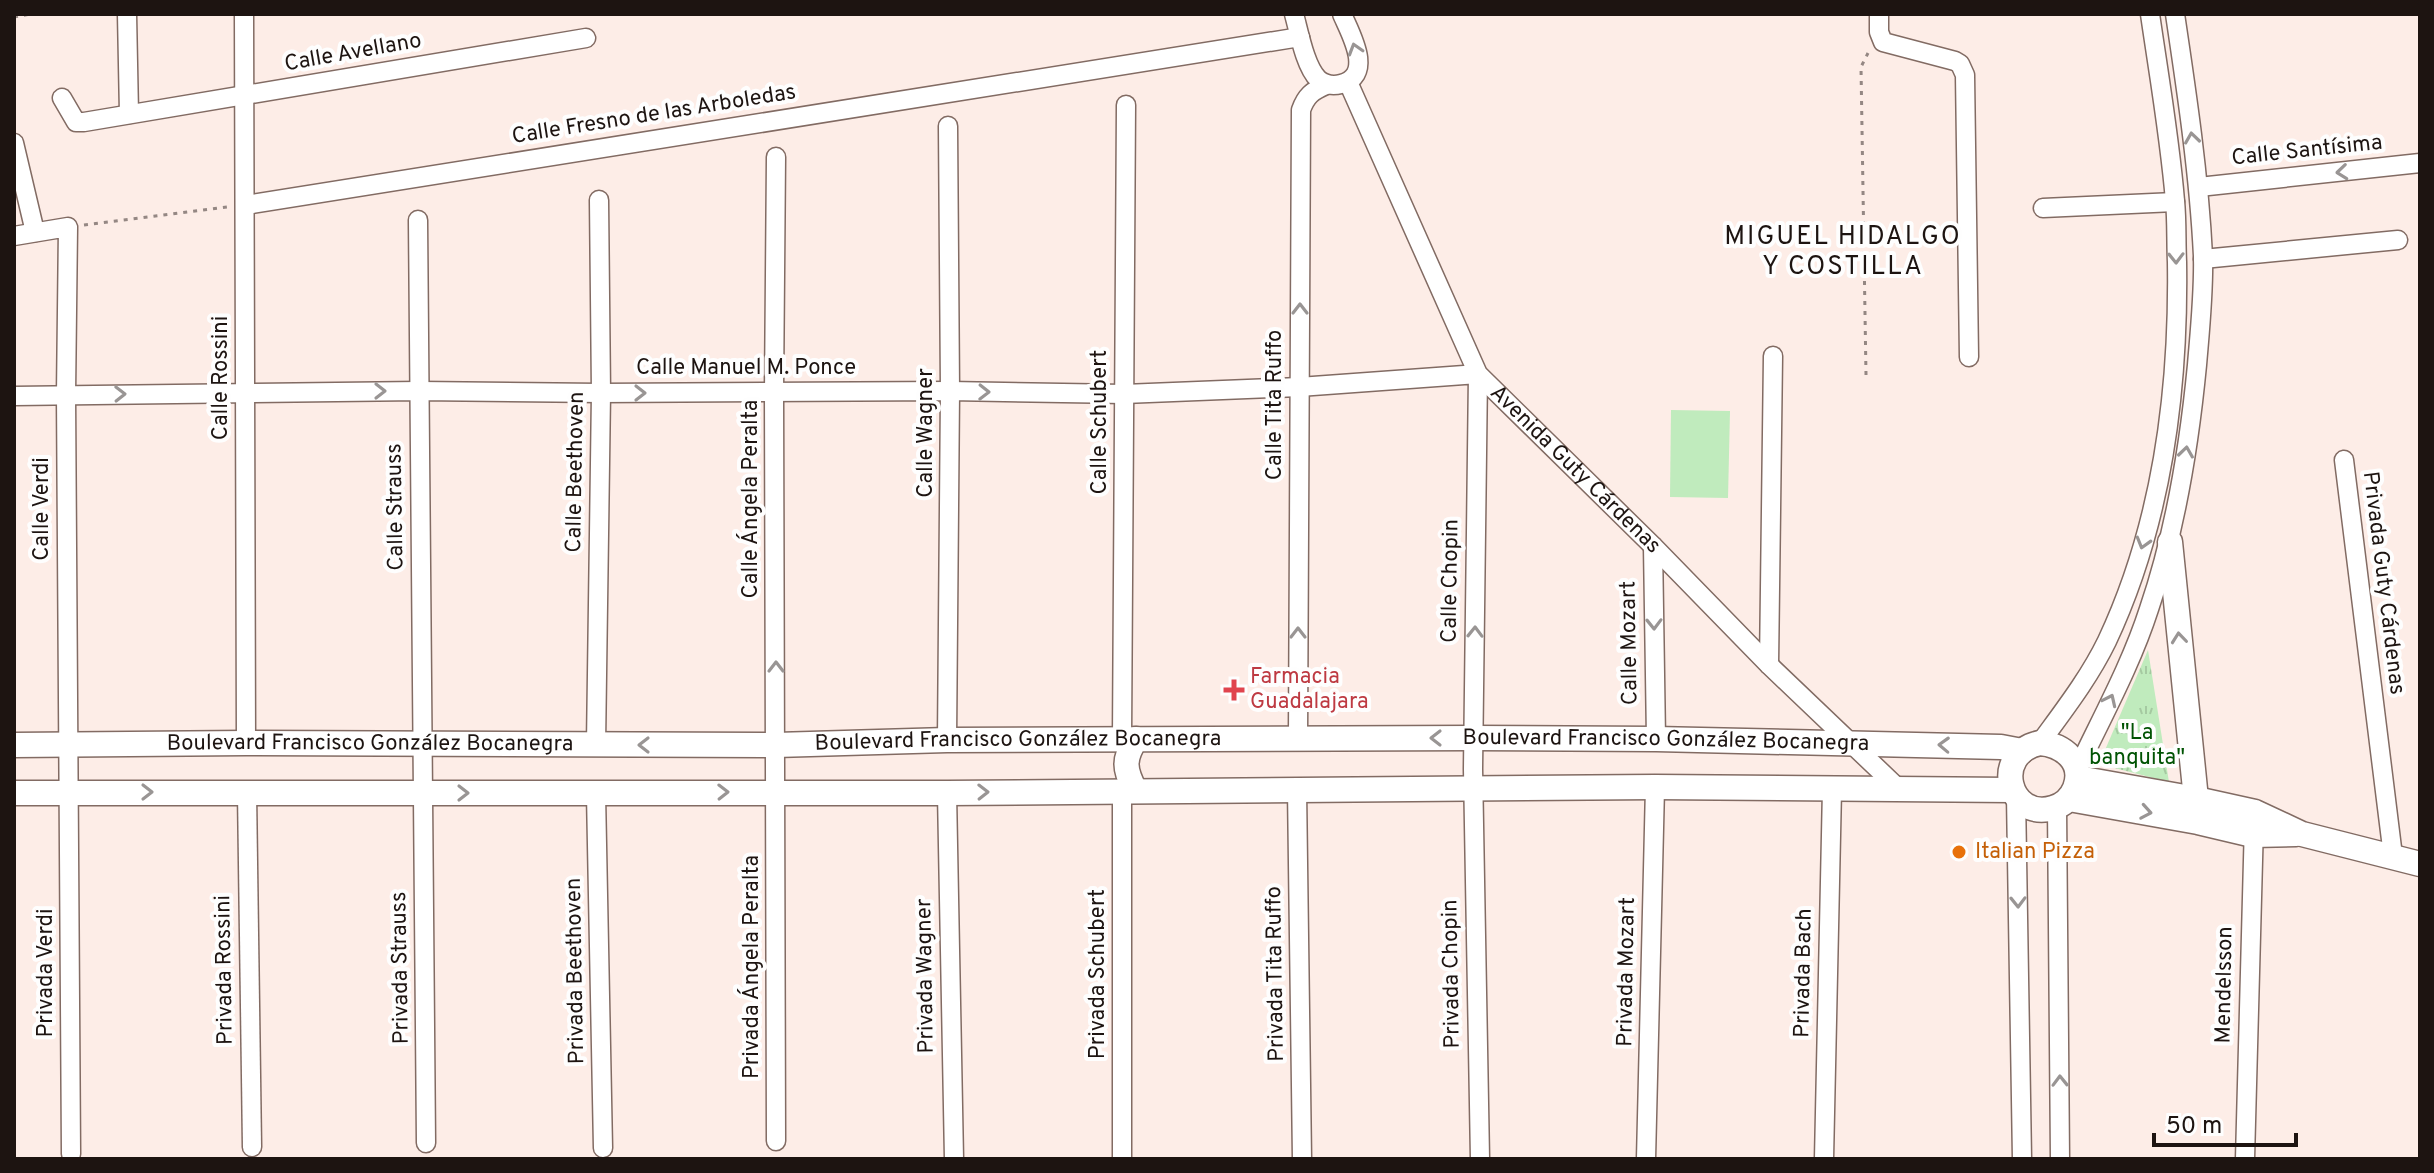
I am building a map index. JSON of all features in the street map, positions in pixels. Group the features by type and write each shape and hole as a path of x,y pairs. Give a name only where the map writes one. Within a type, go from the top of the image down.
{"main road":[{"path":"2170,542 2196,799"},
{"name":"Boulevard Francisco González Bocanegra","path":"14,745 776,745 947,740 1474,738 2031,747"},
{"path":"1129,739 1126,764 1129,790"},
{"path":"2053,744 2064,749 2073,759 2070,789 2046,810 2024,804 2014,793 2011,769 2015,759 2031,747 2053,744"},
{"name":"Boulevard Francisco González Bocanegra","path":"14,793 947,793 1655,787 2014,793"},
{"path":"2070,789 2196,799 2254,824"},
{"path":"2070,789 2198,822 2254,824 2420,864"}],"street":[{"path":"127,14 129,114"},
{"name":"Calle Rossini","path":"244,14 246,743"},
{"path":"1294,14 1310,68 1316,78 1326,85 1348,82 1356,75 1359,63 1342,14"},
{"path":"2031,747 2077,692 2106,643 2132,580 2153,507 2169,418 2177,307 2175,202 2150,14"},
{"path":"2060,1159 2070,789 2149,612 2170,542 2184,473 2201,327 2203,259 2199,187 2175,14"},
{"path":"1879,23 1883,42 1955,61 1963,68 1965,75 1969,357"},
{"name":"Calle Fresno de las Arboledas","path":"246,205 1300,37"},
{"name":"Calle Avellano","path":"62,98 76,122 84,122 586,38"},
{"name":"Avenida Guty Cárdenas","path":"1348,82 1478,374 1769,665 1899,789"},
{"name":"Calle Tita Ruffo","path":"1298,739 1301,110 1305,98 1312,91 1326,85"},
{"name":"Calle Schubert","path":"1126,105 1124,394 1129,739"},
{"name":"Calle Wagner","path":"947,740 950,391 948,126"},
{"path":"14,143 35,232"},
{"name":"Calle Ángela Peralta","path":"776,157 776,792"},
{"name":"Calle Santísima","path":"2199,187 2420,163"},
{"name":"Calle Beethoven","path":"596,745 601,393 599,200"},
{"path":"2043,208 2175,202"},
{"name":"Calle Strauss","path":"418,220 423,793"},
{"path":"14,236 68,227"},
{"name":"Calle Verdi","path":"68,227 69,792"},
{"path":"2203,259 2398,240"},
{"path":"1769,665 1773,356"},
{"name":"Calle Manuel M. Ponce","path":"14,396 419,391 1124,394 1299,387 1478,374"},
{"name":"Calle Chopin","path":"1473,789 1478,374"},
{"name":"Privada Guty Cárdenas","path":"2344,460 2393,856"},
{"name":"Calle Mozart","path":"1653,546 1656,739"},
{"name":"Privada Mozart","path":"1646,1159 1655,787"},
{"name":"Privada Tita Ruffo","path":"1297,789 1302,1159"},
{"name":"Privada Chopin","path":"1473,789 1480,1159"},
{"name":"Privada Bach","path":"1824,1159 1832,789"},
{"name":"Privada Schubert","path":"1122,1159 1129,790"},
{"name":"Privada Verdi","path":"69,792 71,1154"},
{"name":"Privada Rossini","path":"247,792 252,1147"},
{"name":"Privada Ángela Peralta","path":"776,792 776,1141"},
{"name":"Privada Strauss","path":"423,793 426,1143"},
{"name":"Privada Wagner","path":"947,793 954,1159"},
{"path":"2014,793 2022,1159"},
{"name":"Privada Beethoven","path":"596,794 603,1148"},
{"name":"Mendelsson","path":"2245,1159 2254,824"}],"path":[{"path":"14,17 30,14"},
{"path":"1866,375 1861,67 1879,23"},
{"path":"68,227 246,205"}],"green space":[{"path":"1671,410 1730,411 1728,498 1670,497"},
{"name":"\"La banquita\"","path":"2148,650 2169,782 2099,764"}],"place":[{"name":"Farmacia Guadalajara","path":"1234,690"},
{"name":"Italian Pizza","path":"1959,852"}],"district":[{"name":"MIGUEL HIDALGO Y COSTILLA","path":"1843,252"}]}
